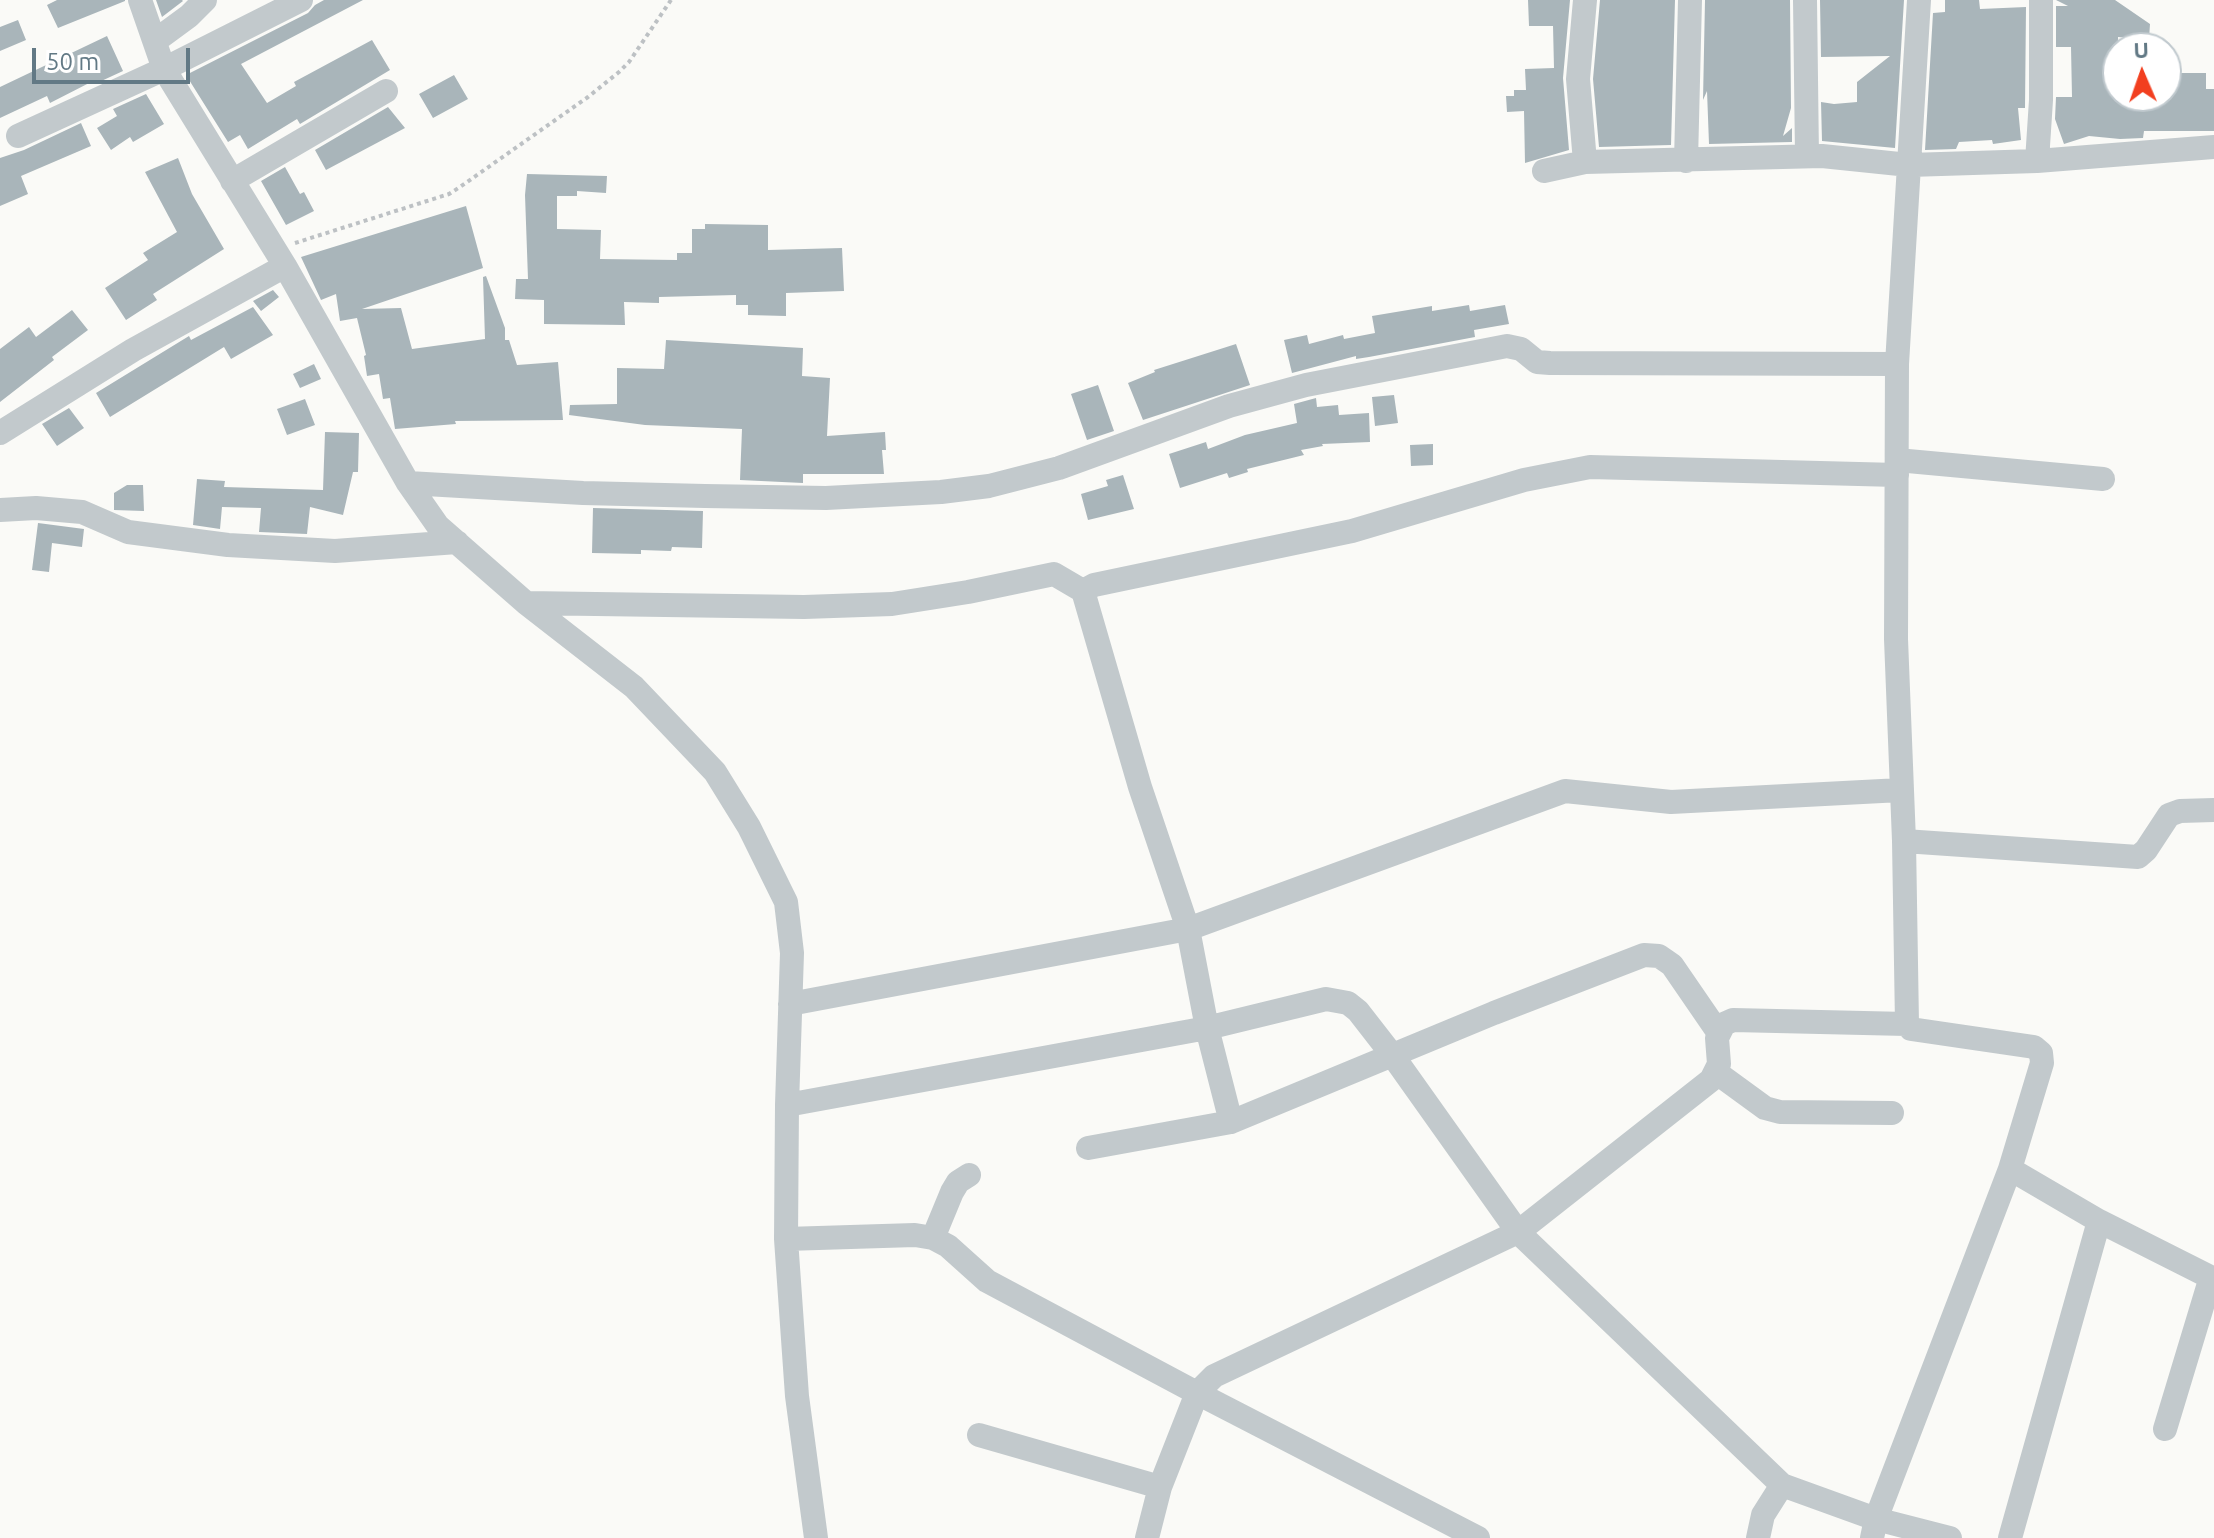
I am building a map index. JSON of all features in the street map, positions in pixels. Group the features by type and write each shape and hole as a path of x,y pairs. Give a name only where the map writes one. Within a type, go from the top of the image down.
{"street":[{"path":"140,0 164,69 279,258 408,483 438,526 526,603 634,687 715,772 749,827 786,902 792,953 786,1239 797,1396 816,1538"},
{"path":"155,41 205,0"},
{"path":"18,136 164,69 301,0"},
{"path":"1585,0 1578,79 1585,162"},
{"path":"1686,161 1690,0"},
{"path":"1805,0 1807,156"},
{"path":"1874,1529 2010,1169 2042,1063 2041,1053 2034,1047 1911,1029 1907,1024 1896,639 1897,364 1919,0"},
{"path":"2037,161 2041,100 2041,0"},
{"path":"232,181 386,91"},
{"path":"1544,171 1585,162 1807,156 1909,165 2037,161 2214,147"},
{"path":"0,433 279,258"},
{"path":"408,483 705,496 826,498 941,492 989,486 1059,468 1229,406 1306,385 1507,346 1521,349 1537,362 1550,363 1897,364"},
{"path":"1083,591 1094,585 1352,531 1524,480 1590,467 1897,468 2103,479"},
{"path":"0,510 36,508 82,512 128,532 228,545 335,551 457,542"},
{"path":"526,603 789,607 892,604 1054,574 1083,591 1140,787 1188,929 1207,1028 1231,1122"},
{"path":"790,1004 1188,929 1565,791 1671,802 1901,790"},
{"path":"1904,841 2138,857 2169,815 2180,811 2214,810"},
{"path":"1088,1148 1231,1122 1644,955 1659,956 1672,965 1718,1032 1719,1064 1711,1080 1518,1232 1214,1376 1197,1393 1160,1487 1147,1538"},
{"path":"787,1105 1207,1028 1326,999 1348,1003 1358,1011 1393,1056 1518,1232 1782,1485 1874,1529 1950,1538"},
{"path":"1718,1032 1724,1024 1733,1020 1907,1024"},
{"path":"1717,1073 1765,1108 1780,1112 1892,1113"},
{"path":"2010,1169 2099,1221 2212,1278 2165,1429"},
{"path":"933,1238 952,1192 958,1182 969,1175"},
{"path":"2010,1538 2099,1221"},
{"path":"786,1239 915,1235 933,1238 948,1246 987,1281 1478,1538"},
{"path":"979,1435 1160,1487"},
{"path":"1758,1538 1763,1515 1782,1485"}],"path":[{"path":"279,258 449,194 460,187 619,72 671,0"}],"building":[{"path":"57,0 125,1 58,28 47,5"},
{"path":"156,0 182,0 183,1 162,17"},
{"path":"324,0 363,0 241,64 267,103 296,86 294,82 372,40 390,70 300,124 297,119 248,149 240,135 228,142 186,75 308,13"},
{"path":"1528,0 1570,0 1563,78 1569,150 1525,163 1524,111 1507,112 1506,96 1514,96 1514,90 1526,90 1525,69 1554,68 1553,26 1529,26"},
{"path":"1600,0 1675,0 1671,145 1599,147 1593,79"},
{"path":"1705,0 1790,0 1791,108 1783,136 1792,128 1792,142 1709,144 1707,91 1703,100"},
{"path":"1820,0 1904,0 1895,148 1822,141 1821,102 1857,102 1857,82 1890,56 1821,57"},
{"path":"1945,0 1979,0 1980,9 2026,7 2025,108 2018,108 2021,140 1993,144 1992,140 1959,142 1956,149 1925,150 1933,13 1945,12"},
{"path":"2056,0 2115,0 2150,24 2149,32 2102,32 2102,112 2182,112 2182,73 2206,73 2206,89 2214,89 2214,131 2144,131 2143,138 2089,136 2064,144 2055,119 2056,97 2072,97 2071,47 2056,47 2056,6 2068,6"},
{"path":"18,20 26,40 0,51 0,27"},
{"path":"107,36 123,71 97,83 95,80 50,103 47,96 0,118 0,87"},
{"path":"454,75 468,99 433,118 419,94"},
{"path":"146,94 164,124 133,142 130,137 111,150 97,128 117,116 113,109"},
{"path":"388,107 405,128 326,170 315,150"},
{"path":"81,123 91,146 21,176 28,194 0,206 0,158"},
{"path":"178,158 192,194 224,249 153,294 157,300 126,320 105,288 148,260 143,253 177,232 145,172"},
{"path":"285,167 314,211 286,225 261,181"},
{"path":"527,174 607,176 606,193 577,191 577,196 557,196 557,229 601,230 600,259 677,260 677,253 692,253 692,229 705,229 705,224 768,225 768,250 842,248 844,291 786,293 786,316 748,315 748,305 736,305 736,295 659,297 659,303 624,302 625,325 544,324 544,300 515,299 516,279 528,279"},
{"path":"466,206 483,268 362,309 401,308 412,349 485,339 483,277 486,276 505,328 505,340 509,340 517,365 558,362 563,420 455,421 456,424 395,429 390,398 383,399 379,374 367,376 366,355 357,318 340,321 336,294 321,300 301,257"},
{"path":"273,290 279,297 261,311 253,301"},
{"path":"1469,305 1470,311 1505,305 1509,324 1474,330 1475,337 1369,357 1356,359 1356,356 1292,373 1284,340 1307,335 1309,344 1343,335 1344,339 1375,333 1372,316 1432,306 1432,311"},
{"path":"253,307 273,335 231,359 224,347 110,417 96,393 189,336 191,340"},
{"path":"72,310 88,330 0,402 0,349 29,327 36,337"},
{"path":"666,340 803,348 802,376 830,378 827,436 885,432 886,450 882,450 884,474 803,474 803,483 740,480 742,429 645,425 569,415 570,405 617,404 617,368 664,369"},
{"path":"1236,344 1250,385 1143,420 1128,383 1154,370"},
{"path":"314,364 321,379 300,388 293,374"},
{"path":"1098,385 1114,431 1087,440 1071,394"},
{"path":"1394,395 1398,423 1375,426 1372,397"},
{"path":"1316,398 1317,407 1338,405 1339,415 1369,413 1370,442 1322,444 1301,450 1304,455 1247,469 1248,472 1229,478 1227,473 1180,488 1169,454 1206,442 1208,449 1245,435 1297,423 1294,404"},
{"path":"305,399 315,425 287,435 277,409"},
{"path":"69,408 84,428 57,446 42,424"},
{"path":"325,432 359,433 358,472 353,472 343,515 310,507 307,534 259,532 261,508 222,507 220,529 193,525 197,479 225,481 224,487 323,490"},
{"path":"1433,444 1433,465 1411,466 1410,445"},
{"path":"1123,475 1134,509 1088,520 1081,494 1108,486 1106,480"},
{"path":"127,485 143,485 144,511 114,510 114,493"},
{"path":"593,508 703,511 702,548 641,550 641,554 592,553"},
{"path":"38,523 84,529 82,547 52,543 49,572 32,570"}]}
